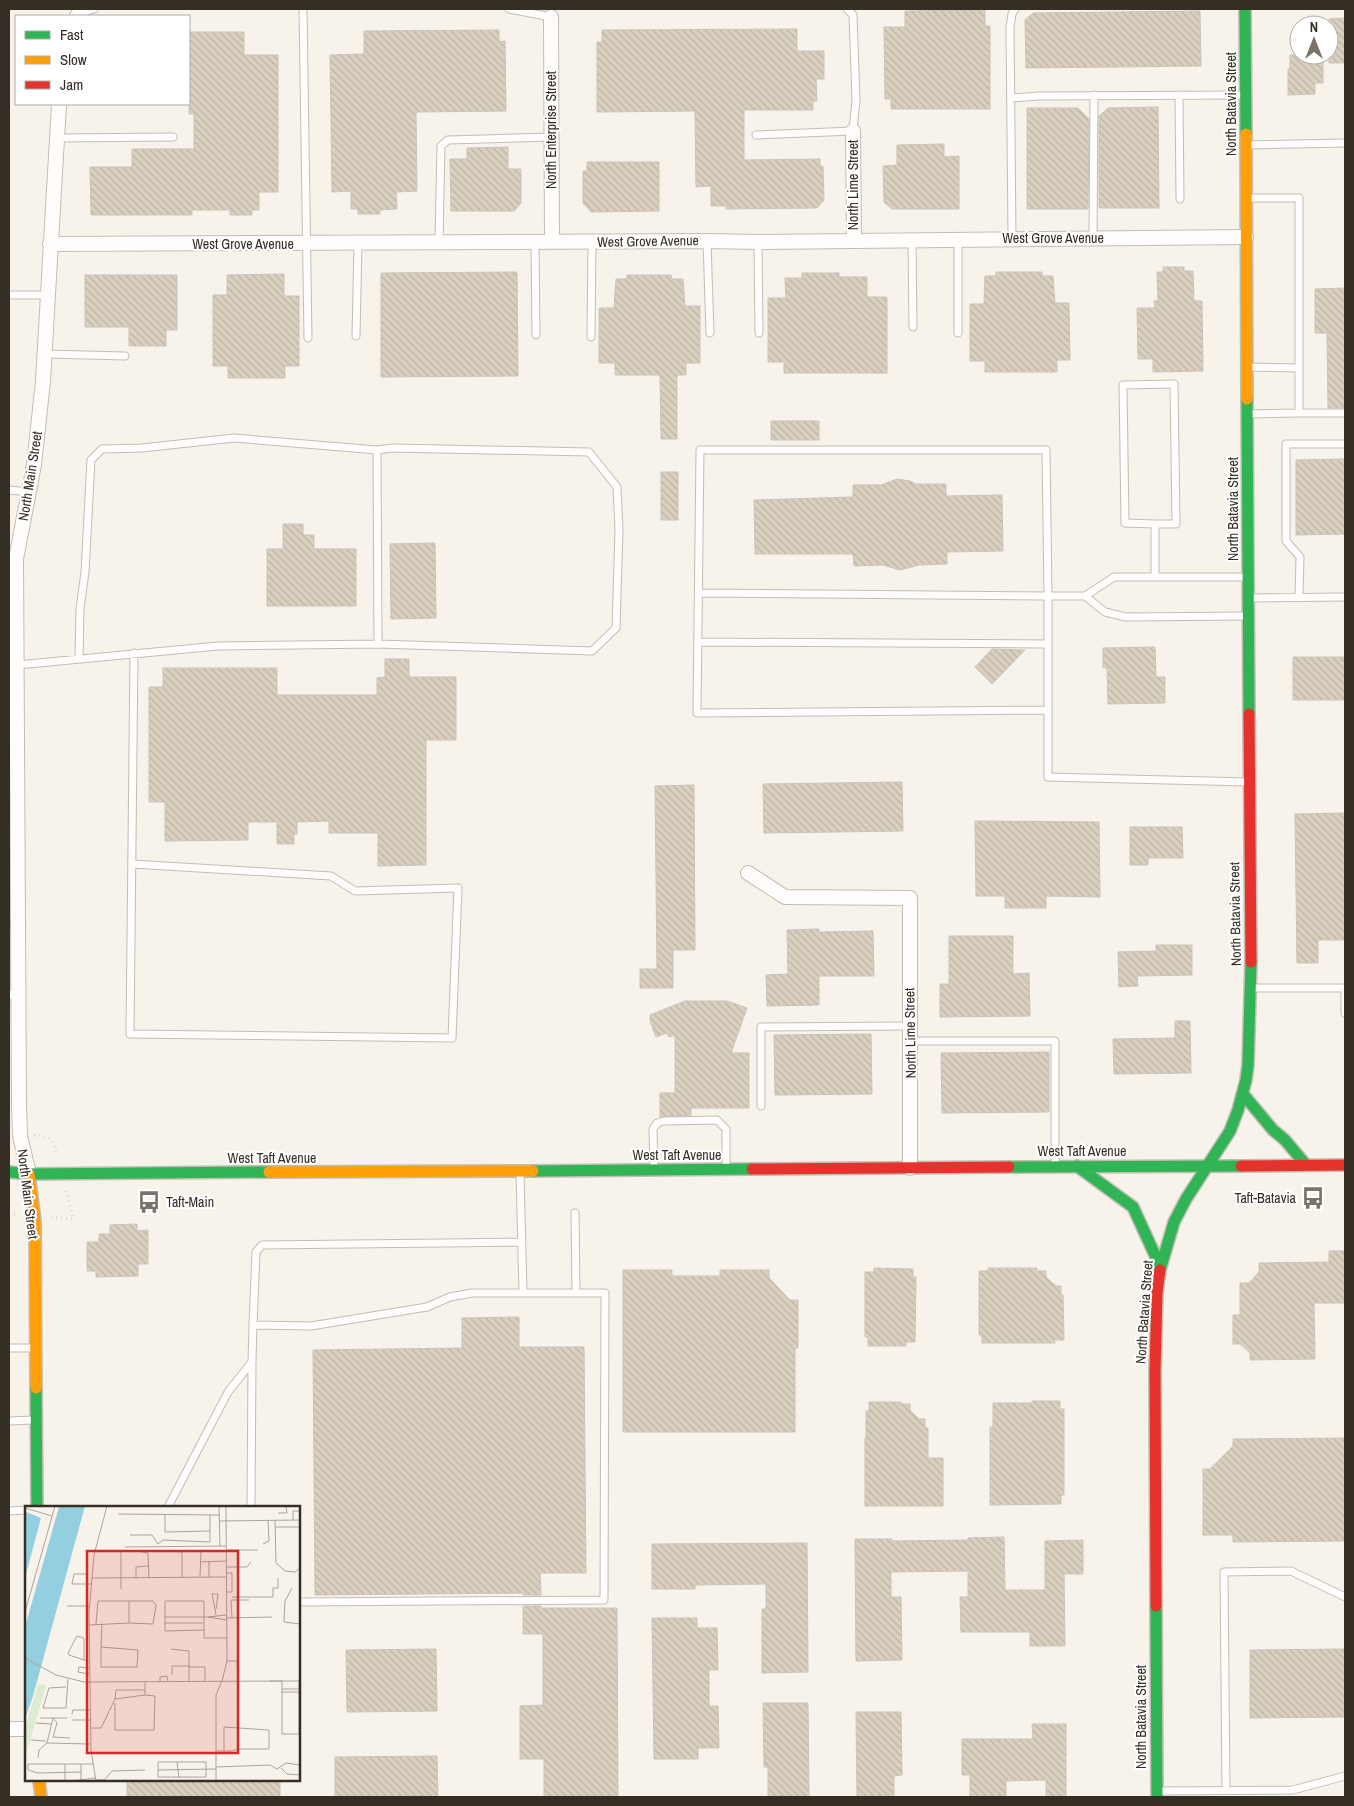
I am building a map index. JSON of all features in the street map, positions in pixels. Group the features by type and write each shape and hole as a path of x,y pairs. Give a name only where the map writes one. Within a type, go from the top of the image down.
{"main road":[{"name":"North Batavia Street","path":"1157,1794 1155,1372 1157,1293 1160,1266 1174,1222 1186,1199 1209,1165 1234,1122 1243,1094 1248,1066 1251,988 1245,9"},
{"path":"1243,1094 1272,1130 1285,1140 1306,1165"},
{"name":"West Taft Avenue","path":"9,1172 29,1174 1345,1165"},
{"path":"1078,1166 1133,1207 1160,1266"},
{"name":"North Main Street","path":"29,1174 34,1221 37,1348 37,1506"},
{"path":"39,1781 41,1797"}],"street":[{"name":"North Enterprise Street","path":"551,17 552,242"},
{"name":"North Main Street","path":"29,1174 14,1104 13,781 17,665 16,559 34,466 44,354 59,105"},
{"name":"North Lime Street","path":"853,131 854,239"},
{"name":"West Grove Avenue","path":"50,244 707,240 758,242 854,239 1246,237"},
{"name":"North Lime Street","path":"748,874 785,897 910,898 910,1168"},
{"path":"9,1729 25,1729"}],"lane":[{"path":"78,13 94,9"},
{"path":"303,9 308,338"},
{"path":"509,9 551,17"},
{"path":"756,135 853,131 856,100 853,15 847,9"},
{"path":"1012,238 1010,27 1012,14 1016,9"},
{"path":"1011,98 1094,95 1246,95"},
{"path":"1093,238 1094,95"},
{"path":"1179,95 1180,199"},
{"path":"58,138 172,137"},
{"path":"439,242 442,146 448,140 551,137"},
{"path":"1246,145 1345,142"},
{"path":"1246,198 1299,198 1299,413"},
{"path":"912,239 913,327"},
{"path":"958,239 958,333"},
{"path":"707,240 710,333"},
{"path":"535,242 536,335"},
{"path":"591,337 592,242"},
{"path":"758,242 758,333"},
{"path":"356,336 358,243"},
{"path":"9,295 48,295"},
{"path":"44,354 125,356"},
{"path":"1247,367 1299,368"},
{"path":"1174,384 1176,524 1154,524 1125,523 1123,385 1174,384"},
{"path":"1247,414 1345,413"},
{"path":"17,665 218,646 378,644 592,651 616,628 619,530 617,487 589,452 394,448 377,450 234,438 142,448 102,449 91,460 85,572 80,609 79,658"},
{"path":"1299,597 1300,557 1286,541 1286,444 1345,444"},
{"path":"377,450 378,644"},
{"path":"1048,710 697,713 700,450 1046,450 1048,596 1048,644 1048,710 1048,777 1249,782"},
{"path":"9,490 29,492"},
{"path":"1154,524 1155,577"},
{"path":"698,593 1085,596 1114,577 1248,577"},
{"path":"1085,596 1105,612 1126,617 1248,616"},
{"path":"1248,598 1345,596"},
{"path":"698,642 1048,644"},
{"path":"132,864 331,876 355,891 458,888 452,1038 130,1034 134,653"},
{"path":"1251,988 1345,988 1345,1013"},
{"path":"761,1106 761,1027 909,1026"},
{"path":"909,1041 1054,1042 1056,1166"},
{"path":"654,1170 653,1129 657,1124 664,1121 717,1120 726,1129 726,1169"},
{"path":"520,1171 523,1293"},
{"path":"575,1212 576,1293"},
{"path":"251,1506 252,1362 256,1252 262,1245 522,1242"},
{"path":"253,1325 311,1326 427,1307 450,1297 472,1293 605,1293 604,1600 300,1602"},
{"path":"9,1348 37,1348"},
{"path":"169,1506 228,1392 252,1362"},
{"path":"9,1420 37,1420"},
{"path":"9,1510 25,1510"},
{"path":"1226,1790 1224,1572 1291,1571 1345,1597"},
{"path":"1157,1794 1226,1790 1293,1790 1345,1776"}],"building":[{"path":"985,10 985,26 990,26 990,109 891,109 891,99 885,99 884,27 905,27 905,11"},
{"path":"1200,11 1201,66 1026,68 1025,20 1033,13"},
{"path":"1339,18 1345,18 1345,63 1339,63"},
{"path":"797,29 797,51 824,51 824,79 816,79 817,101 813,101 813,110 744,110 744,160 820,159 820,166 823,166 824,200 817,208 726,209 726,206 711,206 711,186 696,187 695,111 597,112 597,42 602,42 602,30"},
{"path":"499,30 499,42 505,41 506,111 416,112 417,191 396,192 397,209 380,210 380,214 358,214 358,209 351,209 351,191 332,192 330,55 364,54 364,31"},
{"path":"190,32 244,32 244,55 278,55 278,192 259,192 259,210 252,210 252,215 230,215 230,210 192,210 192,215 91,215 90,167 132,167 132,149 194,149 194,114 189,114"},
{"path":"1290,65 1323,65 1323,83 1315,83 1315,94 1288,95 1288,69 1290,69"},
{"path":"1158,107 1159,208 1099,208 1099,116 1108,108"},
{"path":"1027,108 1078,108 1089,119 1088,209 1027,209"},
{"path":"944,144 944,157 959,156 959,209 892,209 884,202 883,166 897,165 897,145"},
{"path":"508,147 508,169 521,169 521,203 514,211 451,211 450,159 467,159 467,148"},
{"path":"587,162 659,162 659,211 591,212 583,203 583,171 587,171"},
{"path":"1163,267 1184,267 1184,271 1193,271 1194,301 1202,301 1203,371 1153,372 1153,359 1138,359 1137,308 1155,308 1154,301 1158,301 1157,272 1163,272"},
{"path":"517,272 518,376 381,377 381,273"},
{"path":"996,272 1042,272 1042,276 1053,276 1055,303 1069,303 1070,360 1057,360 1057,372 985,372 985,361 970,361 970,304 984,304 985,276 996,276"},
{"path":"802,273 839,273 839,277 867,277 867,297 887,297 887,373 784,373 784,362 768,362 768,298 786,298 785,278 802,278"},
{"path":"284,274 284,296 299,296 299,366 285,366 285,378 228,378 228,366 213,366 213,295 227,295 227,275"},
{"path":"85,275 177,275 177,330 166,330 166,346 129,346 129,327 85,327"},
{"path":"627,275 671,275 672,279 683,279 685,306 700,306 700,363 686,363 686,375 677,375 677,439 661,439 660,375 615,375 615,363 599,363 599,308 614,308 616,279 627,279"},
{"path":"1345,288 1345,408 1328,408 1327,333 1315,333 1315,289"},
{"path":"771,421 819,421 819,440 771,440"},
{"path":"1345,459 1345,534 1296,535 1296,460"},
{"path":"661,472 678,472 678,520 661,520"},
{"path":"897,479 916,484 946,484 946,496 1002,495 1003,551 947,552 947,564 919,565 900,570 883,565 854,566 853,554 755,554 754,500 853,497 853,485 881,485"},
{"path":"283,524 303,524 303,535 314,535 314,549 356,549 356,606 267,606 267,549 283,549"},
{"path":"435,543 436,618 391,619 390,544"},
{"path":"1155,647 1156,677 1165,677 1165,703 1108,704 1107,668 1103,668 1103,648"},
{"path":"992,649 1025,650 992,684 975,667"},
{"path":"1293,657 1345,657 1345,700 1293,700"},
{"path":"385,659 409,659 409,677 456,677 456,740 426,740 426,865 378,866 378,833 329,833 329,821 297,822 297,834 294,834 294,844 277,844 277,822 248,822 248,840 165,841 165,802 149,802 149,687 163,687 163,668 277,668 277,695 377,695 377,678 385,677"},
{"path":"902,782 903,831 764,833 763,784"},
{"path":"694,785 695,950 673,950 673,988 640,988 640,969 657,969 655,786"},
{"path":"1345,813 1345,940 1318,940 1318,963 1297,963 1295,814"},
{"path":"975,821 1099,822 1100,897 1046,896 1046,908 1005,908 1005,896 976,896"},
{"path":"1130,827 1182,827 1183,858 1148,858 1148,865 1130,865"},
{"path":"819,929 819,932 873,931 874,976 819,976 819,1005 767,1006 766,975 788,974 787,930"},
{"path":"949,936 1013,936 1013,974 1029,973 1030,1016 940,1017 940,984 949,984"},
{"path":"1156,945 1192,945 1192,975 1137,976 1138,986 1119,987 1118,952 1156,951"},
{"path":"685,1001 727,1001 747,1008 731,1053 749,1053 749,1108 691,1108 691,1115 660,1117 660,1093 675,1093 675,1035 669,1037 667,1033 656,1037 650,1021 650,1015"},
{"path":"1175,1021 1190,1021 1191,1073 1114,1074 1113,1039 1175,1038"},
{"path":"871,1034 872,1094 775,1095 774,1035"},
{"path":"1049,1052 1049,1112 942,1113 941,1053"},
{"path":"137,1224 137,1231 148,1230 148,1264 138,1264 138,1276 96,1277 96,1271 87,1271 87,1242 99,1242 99,1234 110,1234 110,1225"},
{"path":"1329,1251 1345,1251 1345,1303 1314,1303 1315,1359 1250,1360 1250,1353 1240,1344 1233,1344 1233,1315 1240,1315 1240,1283 1249,1283 1259,1272 1259,1263 1329,1262"},
{"path":"874,1268 913,1269 913,1277 916,1277 915,1342 906,1342 906,1346 868,1346 868,1337 865,1337 865,1272 874,1272"},
{"path":"988,1268 1037,1268 1037,1271 1046,1271 1046,1277 1056,1286 1061,1286 1064,1340 1054,1340 1055,1343 982,1343 982,1335 979,1335 979,1271 988,1271"},
{"path":"623,1270 672,1270 672,1276 720,1276 720,1270 769,1270 769,1278 790,1300 798,1300 798,1348 795,1348 795,1432 623,1432"},
{"path":"519,1317 519,1347 584,1347 586,1573 540,1573 541,1595 523,1595 523,1593 315,1595 313,1350 462,1348 462,1318"},
{"path":"1032,1401 1060,1401 1060,1409 1064,1409 1064,1495 1061,1495 1061,1504 990,1505 990,1427 993,1427 993,1403 1032,1403"},
{"path":"869,1402 901,1402 901,1404 910,1404 910,1410 919,1419 925,1419 925,1428 928,1428 928,1458 943,1458 943,1506 865,1506 866,1411 869,1411"},
{"path":"1345,1438 1345,1541 1233,1542 1233,1535 1203,1535 1203,1469 1210,1469 1233,1446 1233,1439"},
{"path":"1004,1537 1005,1590 1045,1590 1045,1541 1083,1540 1083,1574 1064,1574 1065,1646 1030,1646 1030,1632 961,1632 960,1597 968,1597 968,1571 891,1572 891,1597 901,1597 902,1660 856,1661 855,1539 892,1539 892,1541 968,1540 968,1538"},
{"path":"807,1543 808,1672 762,1673 762,1609 766,1609 766,1584 695,1585 695,1589 652,1589 652,1544"},
{"path":"523,1606 541,1606 541,1608 617,1608 618,1797 544,1797 544,1759 520,1759 520,1706 543,1705 543,1634 523,1634"},
{"path":"652,1618 697,1618 697,1628 717,1628 718,1670 709,1670 709,1706 718,1706 719,1748 698,1748 698,1759 654,1759"},
{"path":"436,1649 437,1711 347,1712 346,1650"},
{"path":"1345,1649 1345,1717 1250,1718 1250,1650"},
{"path":"763,1703 808,1703 809,1797 768,1797 768,1767 764,1767"},
{"path":"856,1712 901,1712 902,1775 894,1776 894,1797 857,1797"},
{"path":"1032,1724 1066,1724 1066,1797 1046,1797 1046,1780 1006,1781 1006,1797 970,1797 970,1775 962,1775 962,1739 1033,1739"},
{"path":"437,1756 438,1797 335,1797 335,1757"},
{"path":"127,1781 280,1781 280,1797 127,1797"}],"traffic: fast":[{"path":"1245,9 1246,134"},
{"path":"1247,399 1249,714"},
{"path":"1160,1270 1174,1222 1186,1199 1230,1131 1238,1110 1248,1065 1251,962"},
{"path":"1243,1094 1306,1165"},
{"path":"1077,1166 1133,1207 1160,1266"},
{"path":"1009,1167 1241,1166"},
{"path":"533,1171 752,1169"},
{"path":"9,1172 29,1174 269,1172"},
{"path":"36,1388 37,1506"},
{"path":"1156,1606 1157,1797"}],"traffic: slow":[{"path":"1246,134 1247,399"},
{"path":"269,1172 533,1171"},
{"path":"29,1174 35,1221 36,1388"},
{"path":"39,1781 41,1797"}],"traffic: jam":[{"path":"1249,714 1251,962"},
{"path":"1241,1166 1345,1165"},
{"path":"752,1169 1009,1167"},
{"path":"1156,1606 1155,1372 1157,1293 1160,1270"}],"place":[{"name":"Taft-Batavia","path":"1313,1198"},
{"name":"Taft-Main","path":"149,1202"}]}
